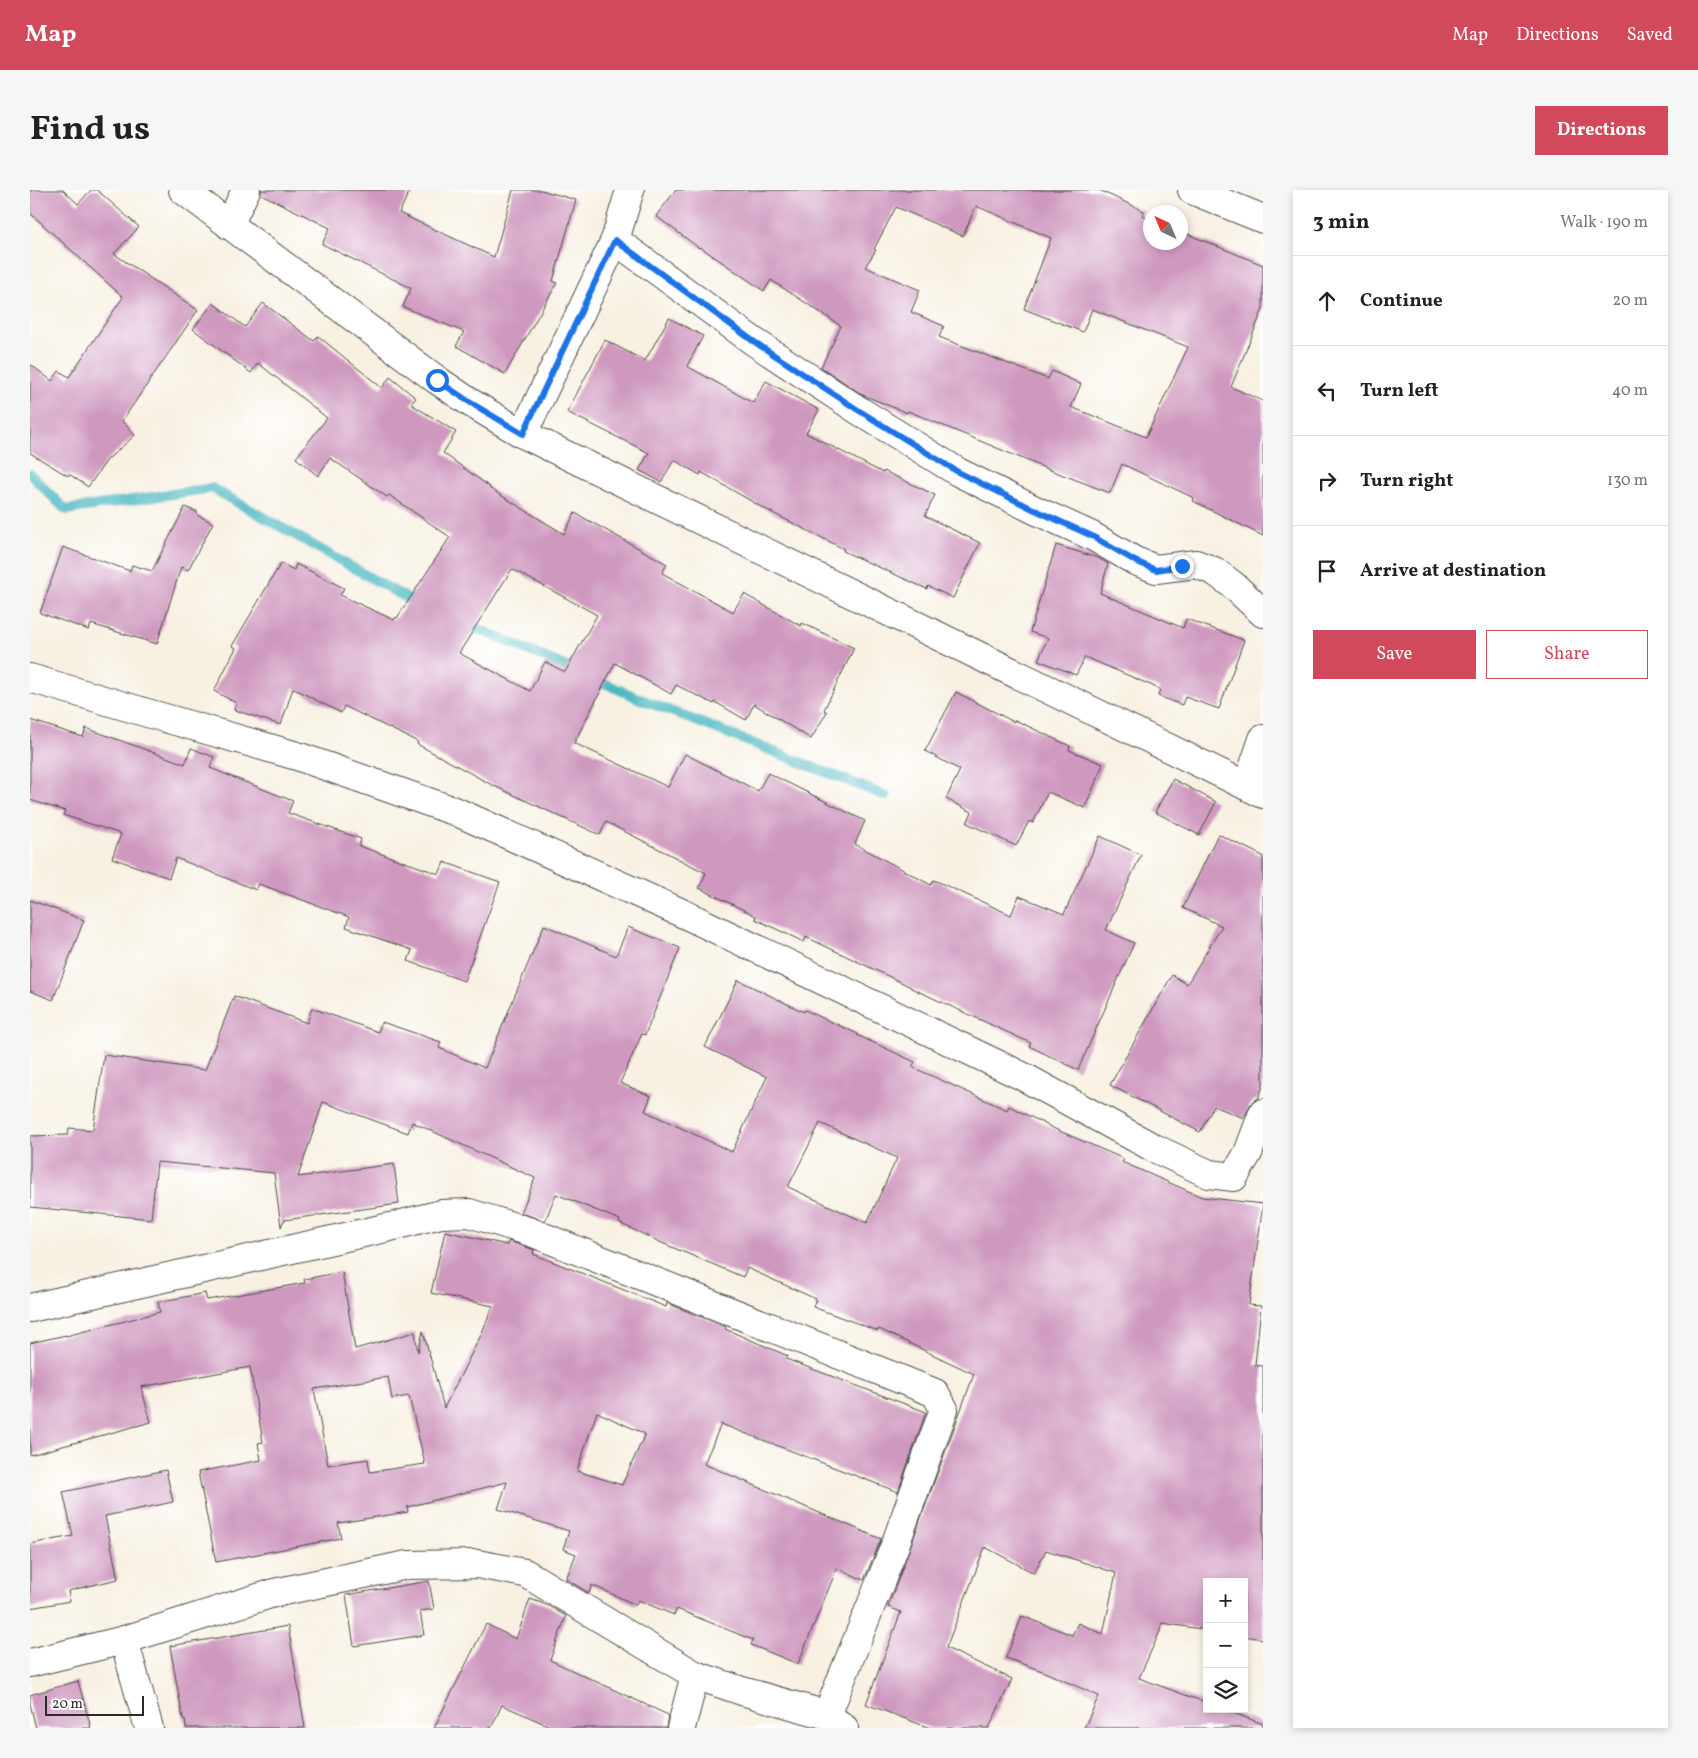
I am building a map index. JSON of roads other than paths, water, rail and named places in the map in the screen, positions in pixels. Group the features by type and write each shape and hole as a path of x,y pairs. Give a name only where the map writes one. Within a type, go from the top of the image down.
{"street":[{"path":"183,190 437,380 523,434 1255,790 1263,739"},
{"path":"229,225 246,190"},
{"path":"523,434 615,240 630,190"},
{"path":"1192,190 1263,219"},
{"path":"615,240 753,341 858,410 958,472 1092,536 1156,570 1196,564 1214,570 1263,613"},
{"path":"30,678 297,756 457,812 684,914 1024,1077 1154,1148 1209,1174 1234,1178 1248,1154 1263,1113"},
{"path":"30,1308 380,1230 441,1214 469,1213 531,1232 935,1393 944,1409 894,1548 835,1722 695,1674 526,1573 477,1564 408,1565 274,1593 124,1640 30,1663"},
{"path":"124,1640 148,1728"},
{"path":"681,1728 695,1674"}],"waterway":[{"path":"30,474 66,510 212,488 401,595 421,604"},
{"path":"464,623 579,672"},
{"path":"593,678 638,698 886,796"}]}
